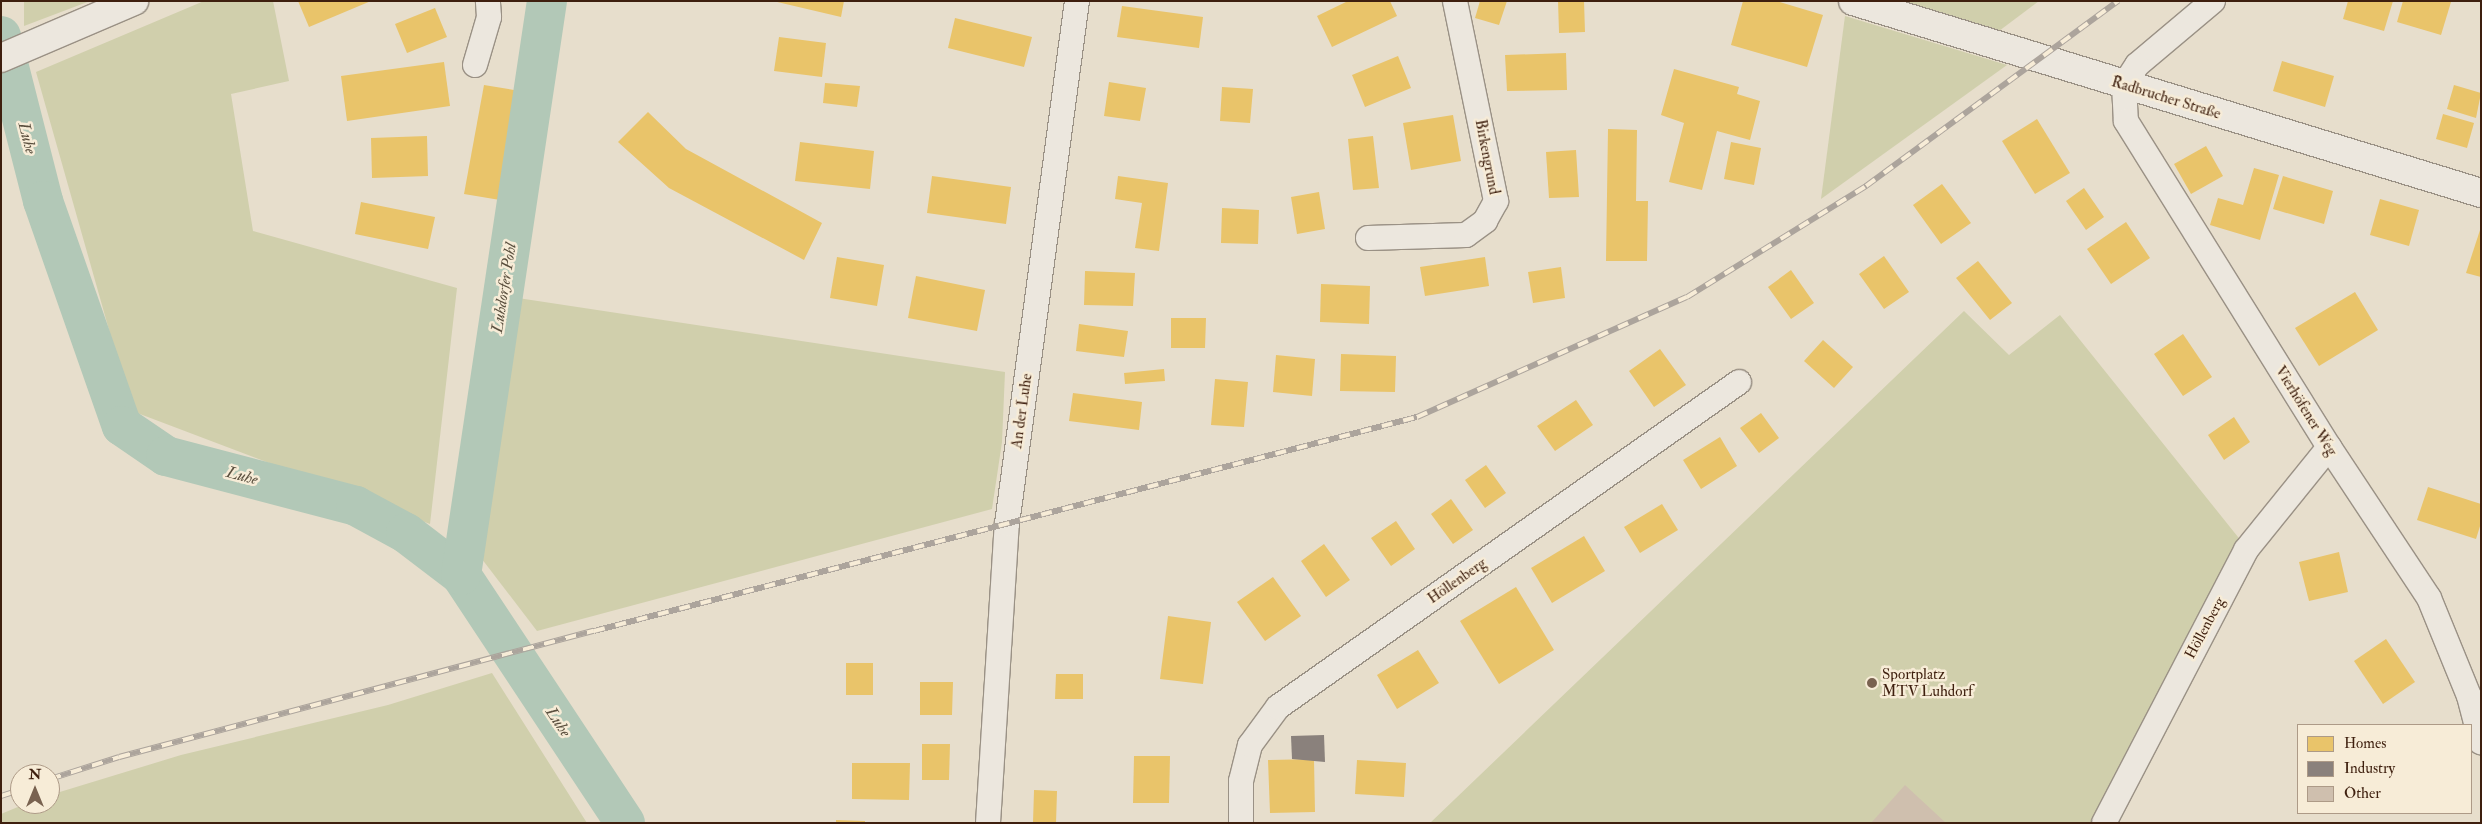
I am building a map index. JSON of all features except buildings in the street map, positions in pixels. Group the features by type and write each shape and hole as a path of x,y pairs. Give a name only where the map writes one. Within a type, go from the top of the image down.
{"street":[{"path":"1,58 134,1"},
{"path":"475,65 489,17 488,1"},
{"name":"An der Luhe","path":"988,823 1006,524 1077,1"},
{"name":"Birkengrund","path":"1368,238 1466,235 1485,222 1496,201 1455,1"},
{"name":"Radbrucher Straße","path":"1853,1 2481,193"},
{"path":"2124,85 2137,65 2212,1"},
{"name":"Vierhöfener Weg","path":"2124,85 2126,121 2328,447 2429,598 2470,696 2481,742"},
{"name":"Höllenberg","path":"1241,823 1240,781 1250,745 1278,707 1739,382"},
{"name":"Höllenberg","path":"2104,823 2246,550 2328,447"}],"green space":[{"path":"24,1 90,1 24,26"},
{"path":"204,1 273,1 289,81 231,94 253,231 457,288 430,524 132,411 36,72"},
{"path":"1893,1 2039,1 1999,31"},
{"path":"1845,16 2007,65 1821,199"},
{"path":"505,296 1005,372 1002,442 992,509 537,631 475,550"},
{"name":"Sportplatz MTV Luhdorf","path":"1964,311 2009,355 2060,315 2242,542 2094,823 1430,823"},
{"path":"492,673 587,823 1,823 1,814 10,810 10,814 60,814 60,792 181,755 388,705"}],"waterway":[{"name":"Luhdorfer Pohl","path":"461,575 547,1"},
{"name":"Luhe","path":"1,36 43,201 122,426 166,456 356,506 406,533 461,575 625,823"}],"railway":[{"path":"60,776 119,757 594,631 1417,417 1687,297 1866,186 2118,1"},
{"path":"1,796 10,793"}],"place":[{"name":"Sportplatz MTV Luhdorf","path":"1872,683"}]}
